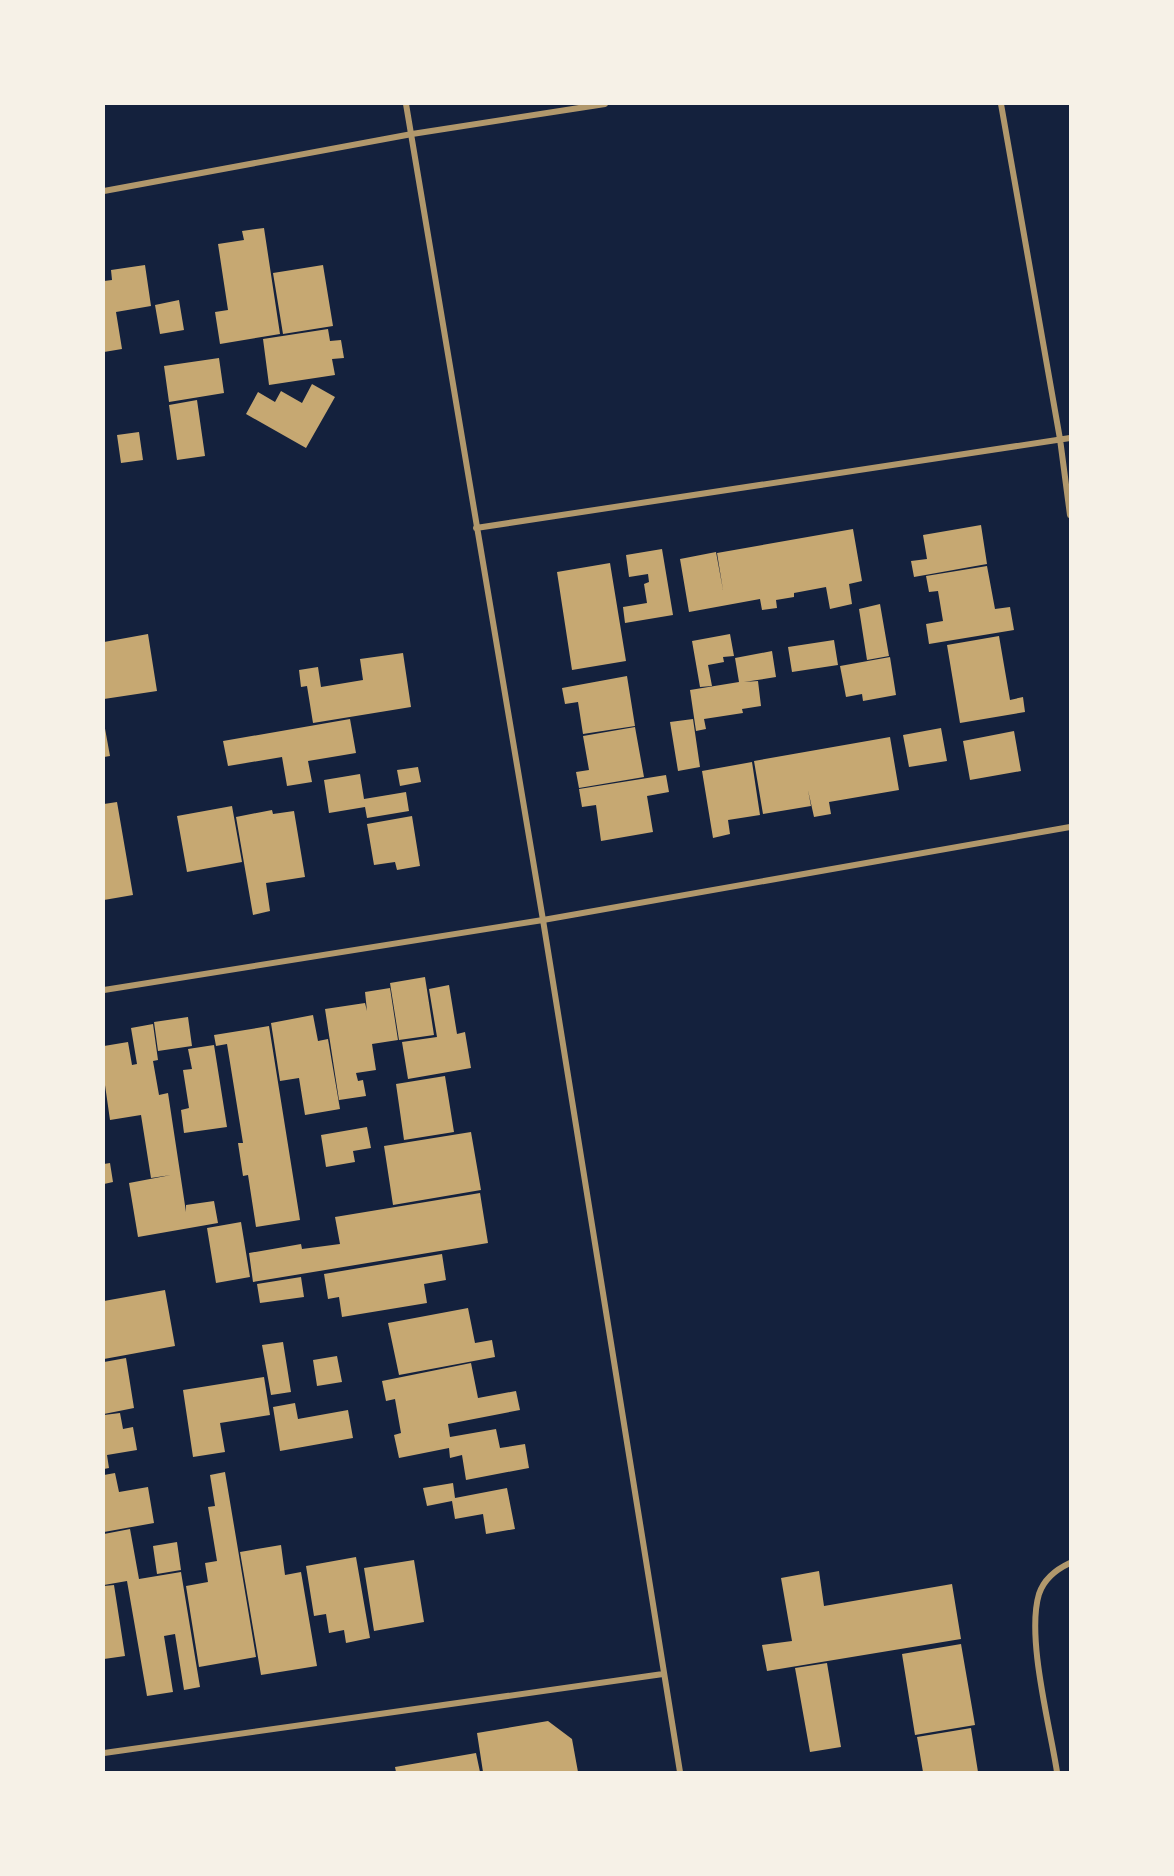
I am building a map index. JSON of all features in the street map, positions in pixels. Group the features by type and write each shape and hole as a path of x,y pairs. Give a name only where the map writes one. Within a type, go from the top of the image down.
{"street":[{"path":"406,104 543,920 680,1773"},
{"path":"104,191 412,134 605,104"},
{"path":"1000,104 1060,439 1071,516"},
{"path":"476,528 1071,438"},
{"path":"104,990 543,920 1071,827"},
{"path":"1057,1773 1034,1632 1039,1593 1055,1570 1071,1563"},
{"path":"104,1753 663,1674"}],"building":[{"path":"264,228 280,334 220,344 215,312 228,310 218,244 244,240 242,231"},
{"path":"145,265 151,306 116,312 122,349 104,352 104,281 112,280 111,270"},
{"path":"323,265 333,326 283,334 273,273"},
{"path":"179,300 184,330 160,334 155,305"},
{"path":"328,329 330,341 341,340 344,358 332,359 335,375 269,385 263,339"},
{"path":"219,358 224,393 169,402 164,366"},
{"path":"312,384 335,397 306,448 246,414 258,392 275,402 281,391 302,403"},
{"path":"197,400 205,456 177,460 169,405"},
{"path":"139,432 143,460 121,463 117,435"},
{"path":"981,525 987,564 914,577 911,561 927,559 923,535"},
{"path":"853,529 862,581 849,584 852,604 830,609 826,587 794,593 794,597 776,600 777,608 762,610 760,599 689,612 680,559 716,552 723,590 717,553"},
{"path":"662,549 673,615 625,623 623,607 647,603 644,584 649,582 648,574 629,577 626,555"},
{"path":"610,563 626,661 572,670 557,572"},
{"path":"987,566 995,609 1010,607 1014,630 929,644 926,624 943,621 938,591 929,592 926,576"},
{"path":"880,604 889,656 867,660 859,609"},
{"path":"148,634 157,691 104,699 104,642"},
{"path":"730,634 734,656 723,657 724,662 708,665 712,686 700,687 692,641"},
{"path":"999,636 1010,700 1023,697 1025,712 960,723 947,645"},
{"path":"834,640 838,665 792,672 788,647"},
{"path":"772,651 776,677 744,682 758,681 761,706 742,709 743,713 704,719 706,729 696,731 690,690 739,682 735,658"},
{"path":"403,653 411,707 313,723 307,686 301,687 299,670 318,667 321,687 363,680 360,659"},
{"path":"890,657 896,695 863,701 862,694 846,697 840,666"},
{"path":"627,676 635,726 583,734 578,702 565,704 562,688"},
{"path":"350,719 356,753 308,761 312,782 287,786 282,757 228,766 223,741"},
{"path":"693,719 700,767 678,771 670,722"},
{"path":"104,723 110,756 104,757"},
{"path":"635,727 644,777 579,788 576,772 589,770 583,736"},
{"path":"941,728 947,761 909,767 903,735"},
{"path":"1014,731 1021,771 970,780 963,741"},
{"path":"890,737 899,790 829,802 831,814 814,817 808,790 811,806 763,814 754,761"},
{"path":"752,762 760,815 728,820 730,834 713,838 702,771"},
{"path":"418,767 421,782 400,786 397,770"},
{"path":"360,774 364,799 406,792 409,811 367,818 365,807 329,813 324,780"},
{"path":"666,775 669,792 647,796 653,832 601,841 596,805 582,807 579,789"},
{"path":"117,802 133,895 104,900 104,804"},
{"path":"232,806 242,862 187,872 177,816"},
{"path":"272,810 273,814 294,811 305,877 266,883 270,911 253,915 236,817"},
{"path":"412,816 420,866 397,870 395,862 374,865 367,824"},
{"path":"425,977 434,1035 399,1040 390,983"},
{"path":"449,985 457,1034 465,1032 471,1068 408,1079 402,1042 437,1037 429,989"},
{"path":"390,988 398,1040 372,1044 376,1070 356,1073 358,1081 363,1080 366,1096 339,1100 325,1009 365,1003 367,1011 365,992"},
{"path":"313,1015 318,1041 328,1039 340,1109 305,1115 299,1078 280,1081 271,1023"},
{"path":"188,1017 192,1046 158,1051 154,1022"},
{"path":"153,1024 158,1060 153,1061 159,1095 168,1093 186,1212 186,1205 214,1201 218,1223 138,1237 129,1183 171,1175 151,1178 141,1115 110,1120 104,1078 104,1046 128,1042 132,1065 137,1064 131,1028"},
{"path":"269,1026 300,1220 256,1227 248,1175 243,1176 238,1143 243,1143 227,1044 216,1046 214,1035"},
{"path":"214,1045 227,1127 184,1133 181,1110 189,1108 183,1070 192,1069 188,1049"},
{"path":"445,1076 454,1132 404,1140 396,1084"},
{"path":"367,1127 371,1148 353,1151 355,1162 326,1167 321,1135"},
{"path":"471,1132 481,1190 393,1205 384,1146"},
{"path":"110,1163 113,1182 104,1184 104,1164"},
{"path":"480,1193 488,1243 253,1282 249,1253 301,1244 302,1249 340,1244 335,1217"},
{"path":"241,1222 250,1277 216,1283 207,1228"},
{"path":"442,1254 446,1280 424,1284 427,1303 342,1317 339,1297 328,1299 324,1274"},
{"path":"301,1277 304,1297 260,1303 257,1284"},
{"path":"165,1290 175,1346 104,1359 104,1301"},
{"path":"468,1308 475,1343 492,1340 495,1357 399,1375 388,1323"},
{"path":"283,1342 291,1392 271,1395 262,1345"},
{"path":"337,1356 342,1382 317,1386 313,1360"},
{"path":"126,1358 134,1408 104,1414 104,1362"},
{"path":"471,1363 478,1398 516,1391 520,1410 448,1424 450,1437 496,1429 500,1448 525,1444 529,1468 466,1480 462,1455 450,1458 449,1448 399,1458 394,1435 401,1433 395,1399 386,1401 382,1381"},
{"path":"264,1377 270,1415 220,1423 225,1452 193,1457 183,1390"},
{"path":"295,1403 298,1419 348,1410 353,1438 280,1451 273,1407"},
{"path":"120,1413 123,1429 133,1427 137,1450 107,1455 109,1468 104,1469 104,1415"},
{"path":"225,1472 256,1657 199,1667 186,1586 208,1582 205,1563 217,1561 208,1507 215,1506 210,1475"},
{"path":"115,1473 119,1492 148,1487 154,1523 104,1532 104,1475"},
{"path":"453,1483 455,1498 507,1488 515,1529 486,1534 483,1514 455,1519 452,1501 427,1506 423,1488"},
{"path":"130,1529 139,1579 181,1572 200,1687 184,1690 175,1634 164,1636 173,1692 147,1696 127,1581 104,1585 104,1534"},
{"path":"177,1542 181,1570 157,1574 153,1546"},
{"path":"281,1545 285,1575 301,1572 317,1666 261,1675 240,1552"},
{"path":"356,1557 370,1638 346,1643 344,1630 329,1633 326,1614 314,1616 306,1566"},
{"path":"414,1560 424,1622 374,1631 364,1568"},
{"path":"819,1571 824,1606 952,1584 961,1639 767,1671 762,1645 792,1641 781,1578"},
{"path":"114,1585 125,1656 104,1659 104,1586"},
{"path":"961,1644 975,1725 915,1735 902,1654"},
{"path":"827,1663 841,1747 810,1752 795,1668"},
{"path":"548,1721 572,1739 578,1772 483,1772 477,1733"},
{"path":"971,1728 978,1772 923,1772 917,1737"},
{"path":"476,1753 480,1772 396,1772 395,1767"}]}
